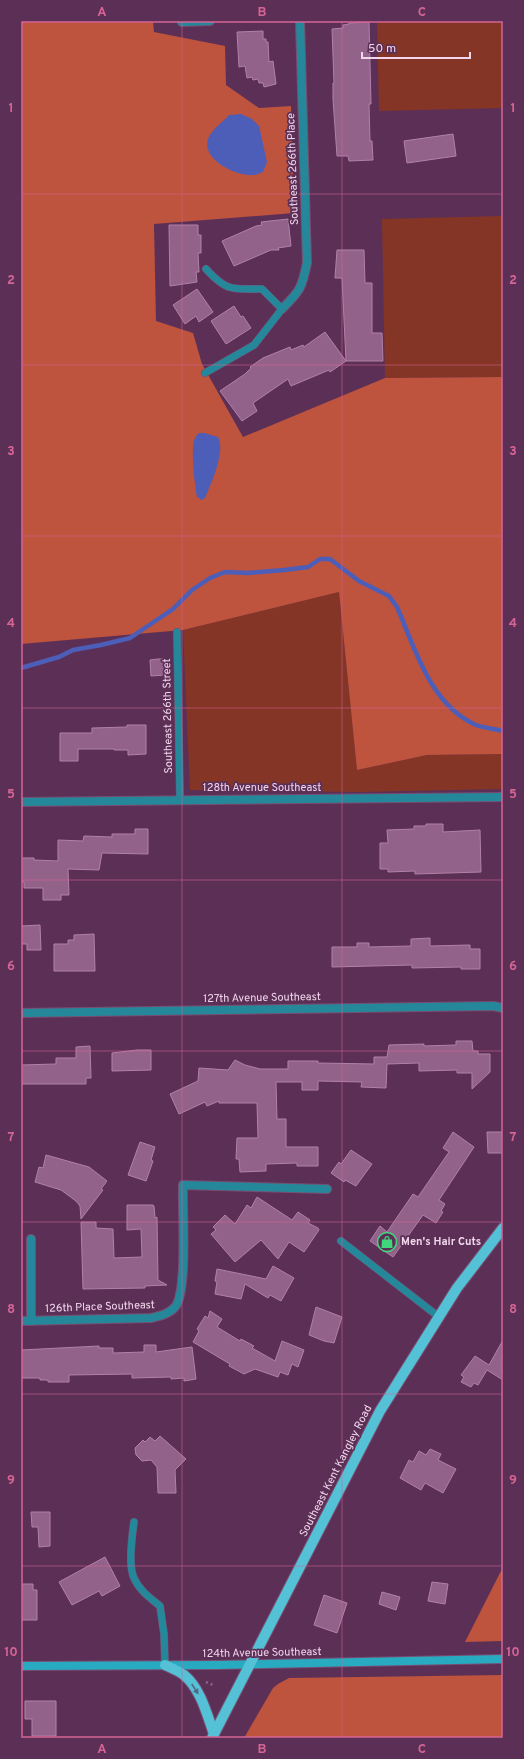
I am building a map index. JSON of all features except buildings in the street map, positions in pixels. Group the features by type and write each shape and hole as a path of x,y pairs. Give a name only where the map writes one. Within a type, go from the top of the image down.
{"main road":[{"name":"Southeast Kent Kangley Road","path":"213,1736 380,1411 457,1288 503,1228"},
{"path":"165,1665 184,1675 192,1684 199,1696 213,1736"}],"street":[{"path":"182,22 210,21"},
{"name":"Southeast 266th Place","path":"282,309 299,292 304,280 307,263 300,21"},
{"name":"128th Avenue Southeast","path":"21,802 503,797"},
{"name":"127th Avenue Southeast","path":"21,1013 493,1006 503,1008"},
{"name":"126th Place Southeast","path":"21,1321 151,1318 166,1315 176,1306 183,1281 182,1185 327,1189"},
{"path":"31,1239 31,1321"},
{"name":"124th Avenue Southeast","path":"21,1666 250,1664 503,1659"}],"lane":[{"path":"205,374 254,345 282,309 262,289 230,288 219,283 206,269"},
{"name":"Southeast 266th Street","path":"177,632 180,800"},
{"path":"342,1241 439,1317"},
{"path":"134,1522 131,1547 134,1578 143,1591 160,1606 164,1634 165,1665"}],"path":[{"path":"206,1682 209,1677"}],"shaded area":[{"path":"21,21 153,21 154,32 225,46 226,85 259,108 291,106 294,213 154,224 156,321 193,333 202,364 243,437 385,378 503,377 503,754 427,755 357,770 339,592 183,630 21,644"},
{"path":"377,21 503,21 503,108 379,111"},
{"path":"503,216 503,377 385,378 382,219"},
{"path":"339,592 357,770 427,755 503,754 503,789 359,792 190,790 183,630"},
{"path":"503,1567 503,1641 465,1642"},
{"path":"503,1675 503,1738 244,1738 273,1688 289,1678"}],"water":[{"path":"241,114 252,119 259,126 267,162 263,172 255,175 239,173 222,166 210,154 207,147 208,139 217,126 229,115"},
{"path":"199,433 218,437 220,443 217,468 205,498 202,500 197,497 193,458 195,438"}],"waterway":[{"path":"21,668 59,657 73,650 130,638 173,609 192,590 210,578 225,572 248,573 284,570 308,567 320,559 330,559 359,581 389,596 397,607 426,674 447,704 460,716 476,725 503,731"}],"place":[{"name":"Men's Hair Cuts","path":"387,1242"}]}
